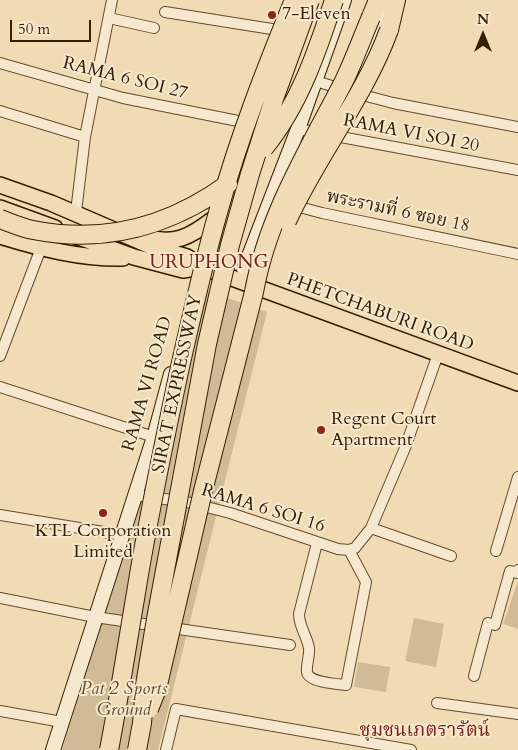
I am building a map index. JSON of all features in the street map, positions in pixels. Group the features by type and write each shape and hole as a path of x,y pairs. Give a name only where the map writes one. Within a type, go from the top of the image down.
{"highway":[{"name":"SIRAT EXPRESSWAY","path":"109,750 152,507 194,305 219,209 243,132 290,0"},
{"name":"SIRAT EXPRESSWAY","path":"137,750 156,619 214,317 230,245 274,99 310,0"},
{"path":"0,219 31,229 55,233 110,234 160,222 209,198 233,180 256,158 282,123 317,51 334,0"},
{"path":"249,286 258,271 282,203 318,126 353,61 378,0"},
{"path":"142,723 157,689 249,286 378,58 389,30 396,0"}],"main road":[{"name":"RAMA VI ROAD","path":"53,750 154,437 202,267 212,220 243,122 290,0"},
{"path":"249,286 248,259 316,82 344,0"},
{"name":"PHETCHABURI ROAD","path":"0,185 51,204 153,247 187,257 202,267 249,286 518,383"},
{"path":"3,200 153,247"},
{"name":"PHETCHABURI ROAD","path":"3,200 134,257 183,270 202,267"},
{"path":"51,204 156,240 178,239 192,234 212,220"},
{"name":"PHETCHABURI ROAD","path":"0,236 41,248 113,258 134,257"}],"street":[{"path":"76,212 85,136 112,0"},
{"path":"352,92 391,0"},
{"path":"164,12 278,30"},
{"path":"109,18 154,28"},
{"name":"RAMA 6 SOI 27","path":"0,63 123,98 243,122"},
{"path":"316,82 393,103 518,127"},
{"path":"0,111 85,136"},
{"name":"RAMA VI SOI 20","path":"298,129 518,170"},
{"name":"พระรามที่ 6 ซอย 18","path":"272,199 322,213 518,254"},
{"path":"0,356 41,248"},
{"path":"317,543 299,614 299,622 310,651 306,672 314,680 346,685 366,582 349,550 355,548 360,543 370,528 405,448 438,354"},
{"path":"0,387 154,437"},
{"path":"496,551 518,477"},
{"name":"RAMA 6 SOI 16","path":"135,494 187,502 230,513 317,543 349,550"},
{"path":"0,515 122,535"},
{"path":"370,528 451,556"},
{"path":"474,676 488,623 495,625 510,571 517,572 518,570"},
{"path":"0,598 96,618 290,645"},
{"path":"437,703 518,714"},
{"path":"166,750 176,709 411,750"},
{"path":"0,711 62,722"}],"green space":[{"name":"Pat 2 Sports Ground","path":"203,289 267,312 158,750 62,750 141,498"},
{"path":"518,581 518,629 503,624"},
{"path":"414,618 444,624 436,667 405,661"},
{"path":"358,662 390,667 386,692 354,687"}],"place":[{"name":"7-Eleven","path":"272,15"},
{"name":"Regent Court Apartment","path":"321,430"},
{"name":"KTL Corporation Limited","path":"103,513"}],"district":[{"name":"URUPHONG","path":"209,264"},
{"name":"ชุมชนเภตรารัตน์","path":"425,732"}]}
